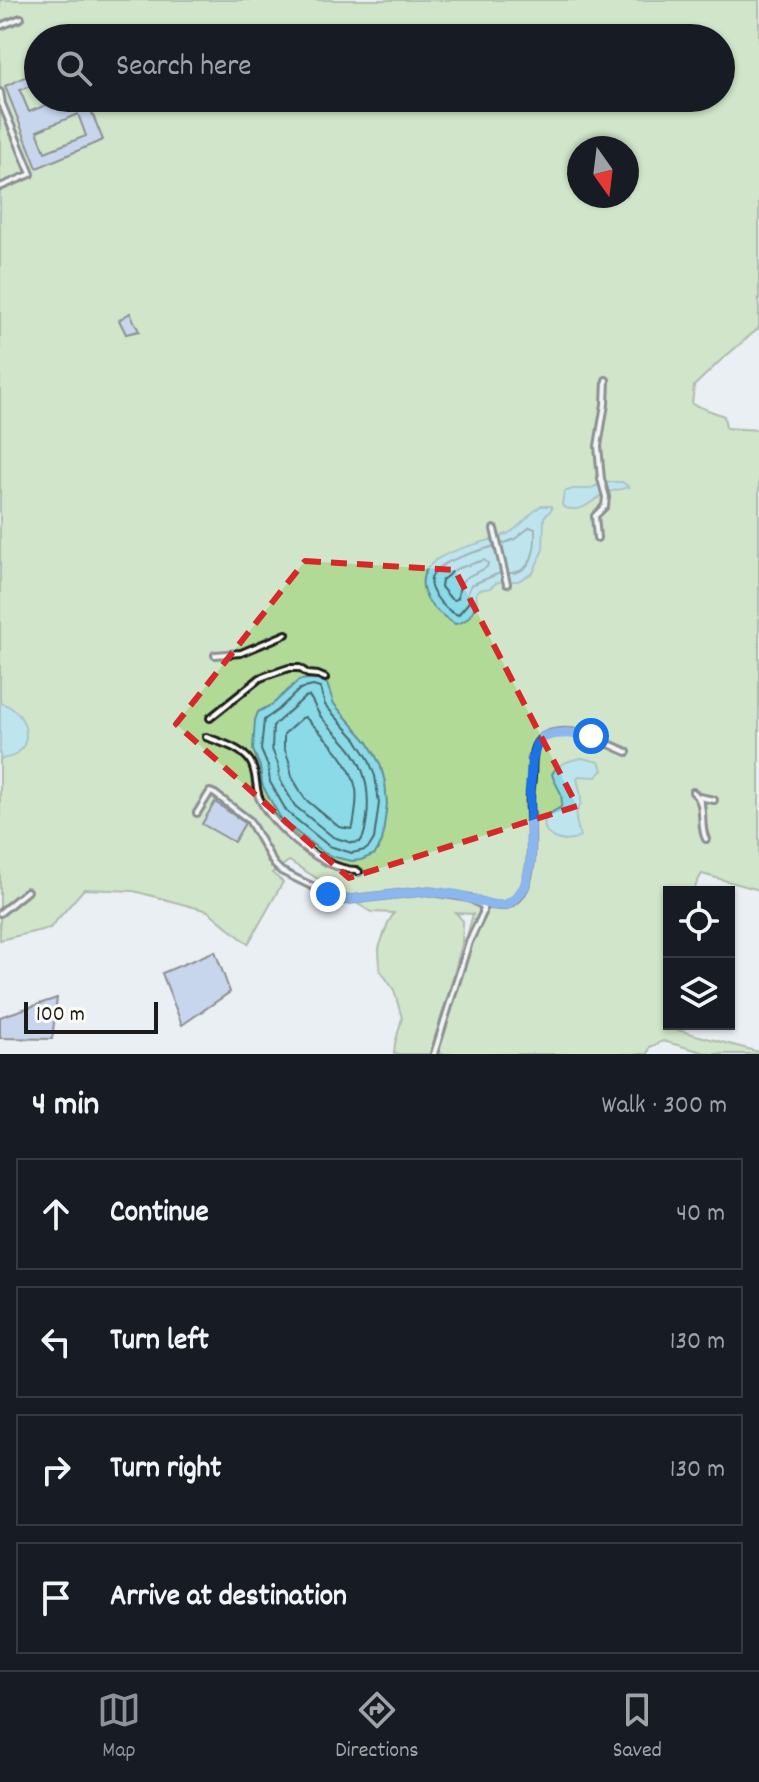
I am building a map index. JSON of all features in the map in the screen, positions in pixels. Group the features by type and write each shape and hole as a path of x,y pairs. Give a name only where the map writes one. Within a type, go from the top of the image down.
{"lane":[{"path":"0,26 21,18"},
{"path":"0,95 31,174 0,187"},
{"path":"597,538 595,516 605,506 606,497 598,446 606,380"},
{"path":"494,529 507,584"},
{"path":"215,655 241,653 286,634"},
{"path":"210,718 260,678 289,668 299,668 325,678"},
{"path":"197,813 210,792 215,794 249,820 281,871 345,900 426,891 458,895 480,903 506,905 525,886 531,861 530,793 536,745 543,737 554,734 580,734 627,752"},
{"path":"206,737 232,747 246,757 252,765 263,805 299,844 324,861 359,872"},
{"path":"693,792 699,797 714,800"},
{"path":"699,797 702,830 706,839"},
{"path":"0,913 27,891"},
{"path":"434,1054 469,942 483,913 480,903"}],"highlighted area":[{"path":"305,561 455,570 577,806 349,878 176,724"}],"green space":[{"path":"0,0 759,0 759,328 694,386 692,404 724,416 726,428 759,430 759,890 702,874 696,886 663,886 663,1030 677,1030 759,1054 710,1054 663,1041 650,1047 648,1054 435,1054 473,914 456,913 463,921 462,944 432,1054 394,1054 402,1018 394,990 380,970 379,948 394,913 371,912 289,861 272,873 283,882 248,944 208,911 134,891 84,889 50,928 0,940"}],"water":[{"path":"622,482 629,487 609,492 584,507 572,509 562,505 564,492"},
{"path":"541,506 551,506 552,509 544,517 543,549 533,573 518,581 503,581 479,590 473,611 459,623 455,624 435,608 423,587 424,575 430,565 454,551 512,531"},
{"path":"317,678 327,684 334,704 368,742 380,764 385,782 387,804 382,842 375,854 361,860 352,861 324,853 286,824 262,784 260,767 253,750 258,712 273,704 299,680"},
{"path":"0,703 18,714 26,733 20,750 0,759"},
{"path":"582,758 599,762 603,770 596,777 577,778 581,803 576,820 580,836 565,841 552,836 545,827 549,815 561,807 562,802 552,774 561,765"}],"building":[{"path":"24,77 24,88 20,90 24,112 92,112 103,140 37,168 5,86","holes":["78,114 86,136 45,152 37,131"]},
{"path":"130,313 139,331 126,334 119,320"},
{"path":"215,802 245,823 234,842 202,824"},
{"path":"215,951 230,992 182,1025 162,973"},
{"path":"57,998 52,1039 0,1038 0,1017"}],"route":[{"path":"328,894 345,900 426,891 458,895 480,903 506,905 525,886 531,861 530,793 536,745 543,737 554,734 591,736"}]}
